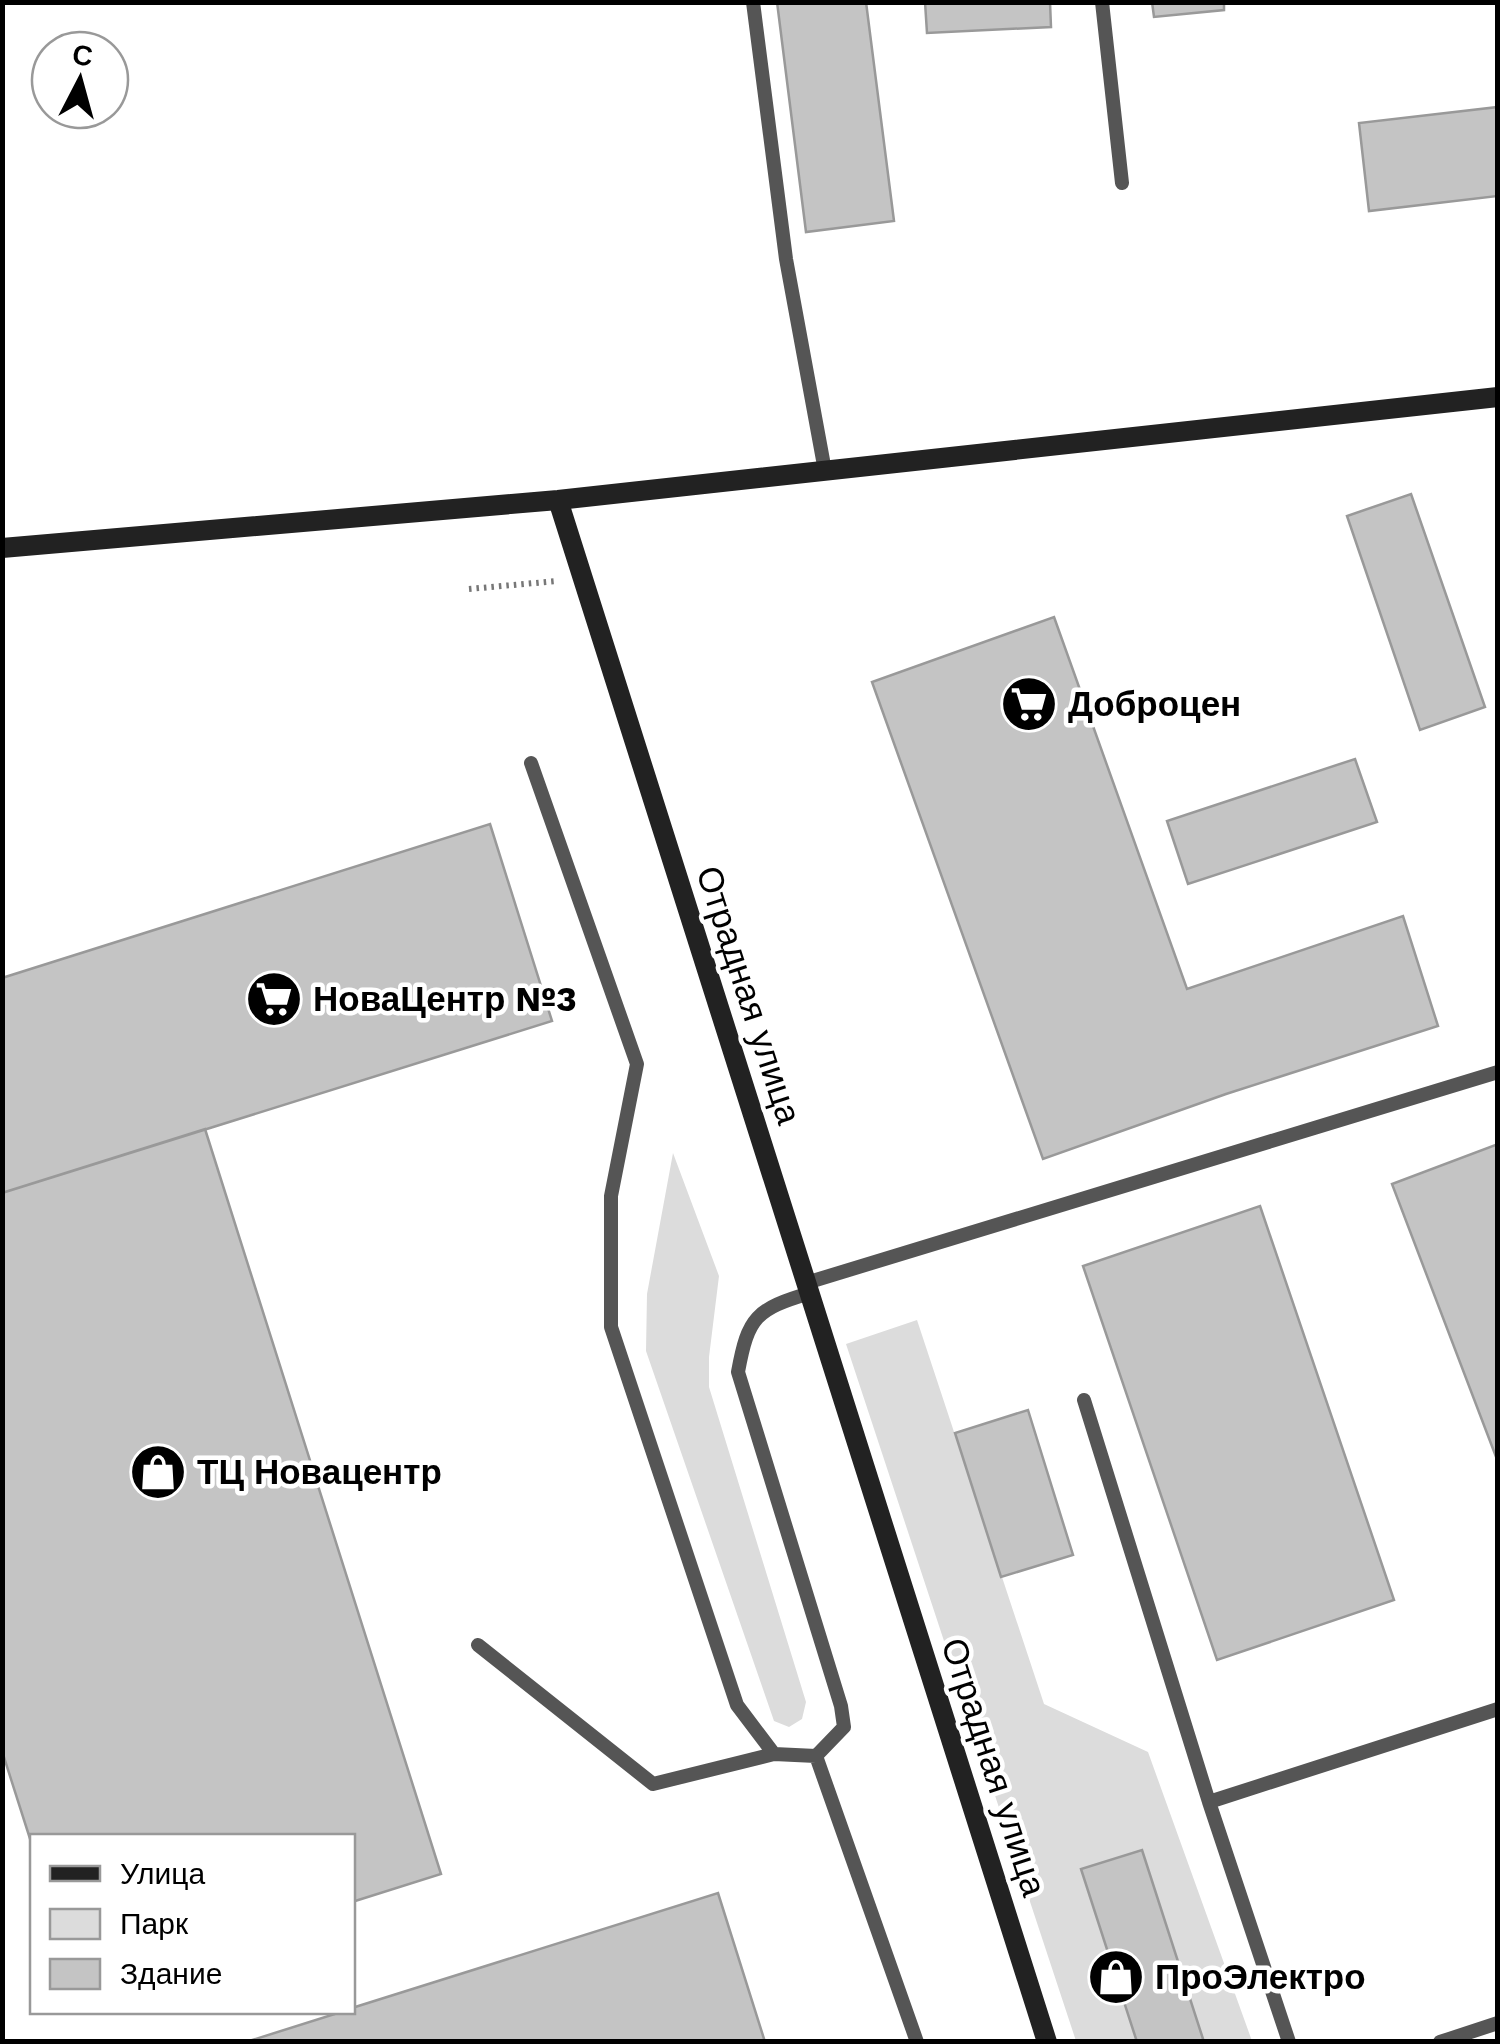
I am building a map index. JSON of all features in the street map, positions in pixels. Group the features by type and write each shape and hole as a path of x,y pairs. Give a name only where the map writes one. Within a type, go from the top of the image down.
{"main road":[{"path":"2,548 558,500 1498,397"},
{"name":"Отрадная улица","path":"558,500 1047,2042"}],"lane":[{"path":"753,2 786,259 825,471"},
{"path":"1102,2 1122,184"},
{"path":"531,763 637,1064 611,1196 611,1327 737,1705 774,1754"},
{"path":"478,1645 654,1784 774,1754 816,1756 844,1727 841,1706 738,1372 745,1332 771,1304 808,1288 1498,1072"},
{"path":"1084,1400 1209,1802 1289,2042"},
{"path":"1209,1802 1498,1709"},
{"path":"816,1756 917,2042"},
{"path":"1440,2042 1498,2023"}],"path":[{"path":"469,590 583,579"}],"green space":[{"path":"673,1153 719,1276 709,1387 806,1702 802,1719 789,1727 774,1721 646,1351 647,1294"},
{"path":"917,1320 1044,1704 1148,1752 1252,2041 1076,2041 846,1344"}],"building":[{"path":"777,2 866,2 894,221 806,232"},
{"path":"925,2 1050,2 1051,27 927,33"},
{"path":"1152,2 1224,2 1224,10 1154,17"},
{"path":"1498,107 1498,196 1369,211 1359,123"},
{"path":"1411,494 1485,707 1420,730 1347,516"},
{"path":"1054,617 1187,989 1403,916 1438,1026 1226,1094 1043,1159 872,682"},
{"path":"1355,759 1377,822 1188,884 1167,821"},
{"name":"НоваЦентр №3","path":"490,824 552,1021 2,1193 2,978"},
{"name":"ТЦ Новацентр","path":"205,1129 441,1874 355,1901 355,1834 30,1834 30,1839 2,1751 2,1193"},
{"path":"1498,1144 1498,1462 1392,1184"},
{"path":"1260,1206 1394,1600 1217,1660 1083,1266"},
{"path":"1028,1410 1073,1555 1001,1577 955,1433"},
{"path":"1142,1850 1204,2042 1137,2042 1081,1869"},
{"path":"718,1893 765,2042 246,2042 335,2014 355,2014 355,2007"}],"place":[{"name":"Доброцен","path":"1029,704"},
{"name":"НоваЦентр №3","path":"274,999"},
{"name":"ТЦ Новацентр","path":"158,1472"},
{"name":"ПроЭлектро","path":"1116,1977"}]}
